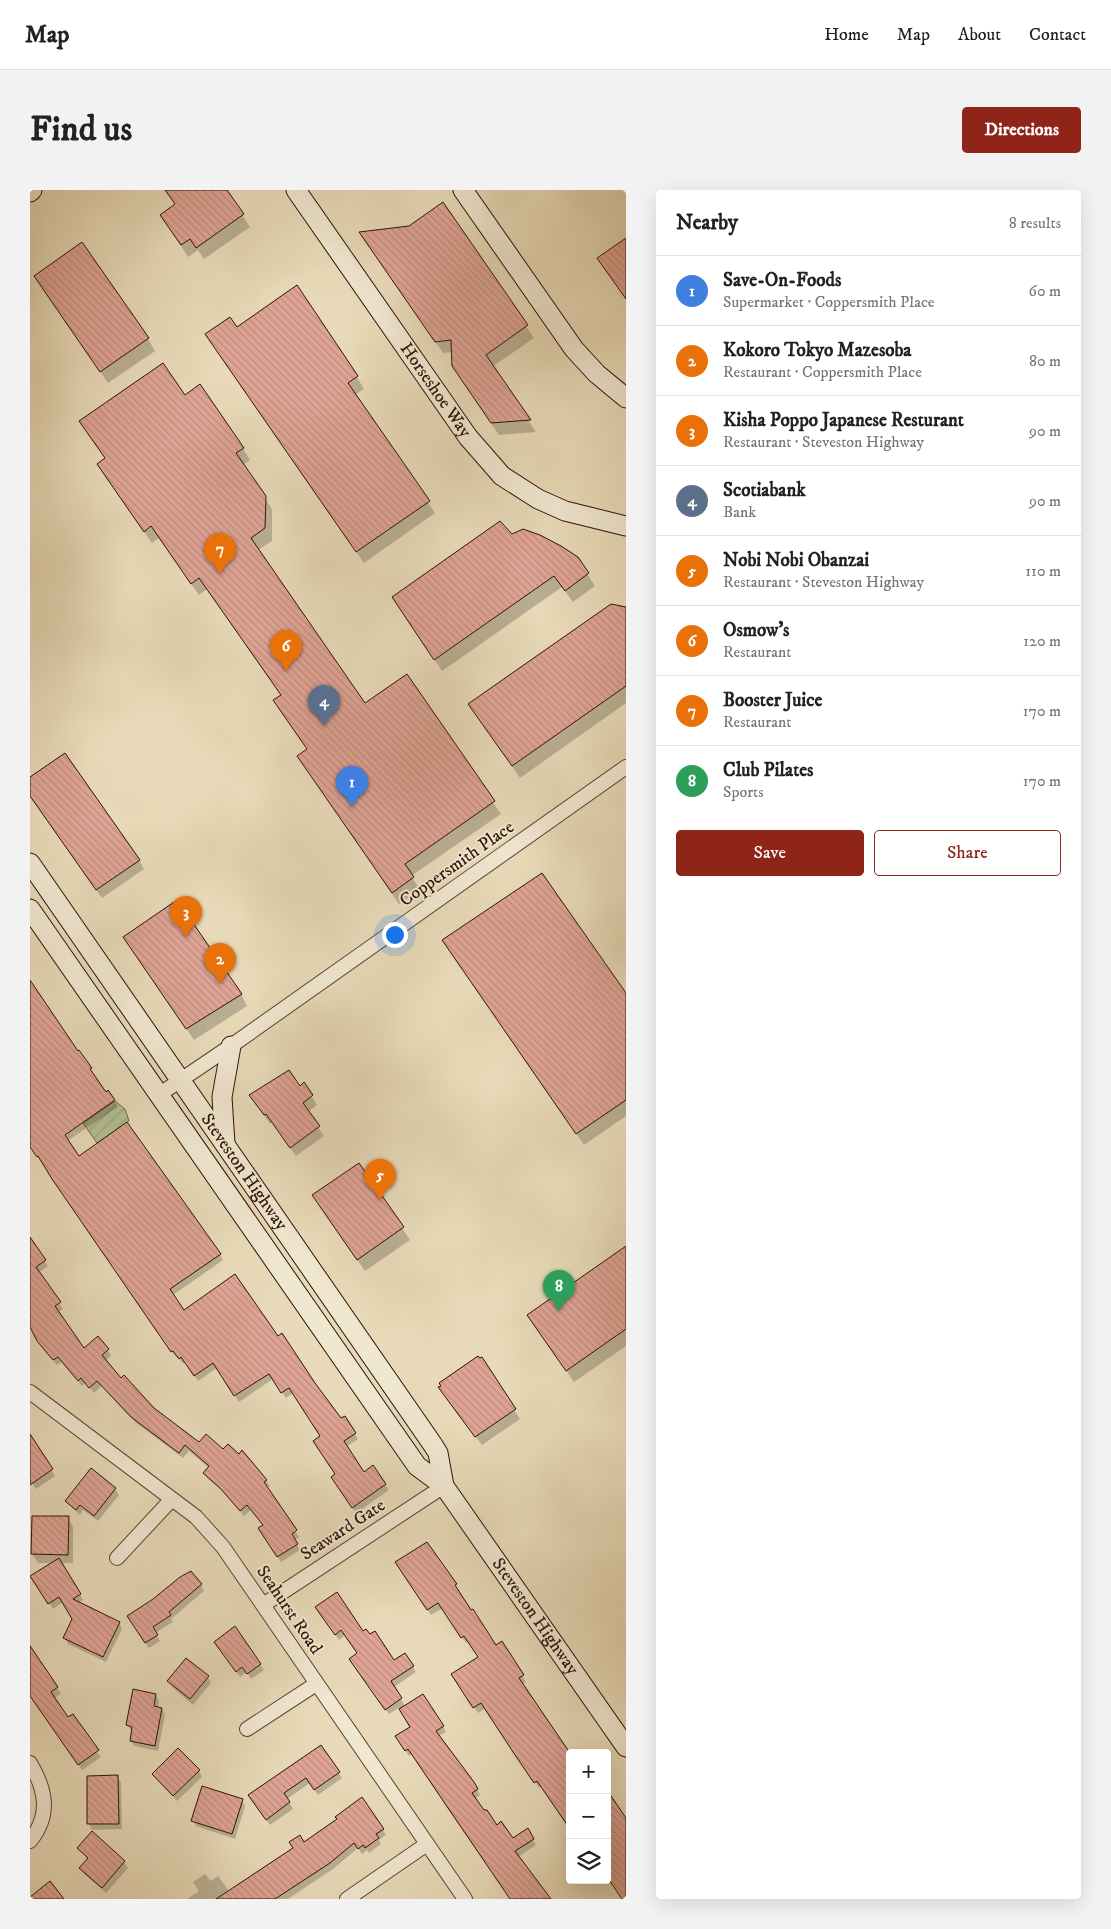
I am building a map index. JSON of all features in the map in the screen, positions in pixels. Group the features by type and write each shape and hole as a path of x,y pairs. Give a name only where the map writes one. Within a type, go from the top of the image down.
{"main road":[{"name":"Horseshoe Way","path":"296,190 468,436 502,476 538,500 565,511 626,526"},
{"path":"463,190 574,349 597,374 626,398"},
{"name":"Steveston Highway","path":"30,864 433,1445 438,1453 444,1486"},
{"name":"Steveston Highway","path":"30,909 417,1466 444,1486 626,1747"},
{"path":"225,1146 222,1096 231,1046"}],"street":[{"name":"Coppersmith Place","path":"160,1094 626,767"},
{"name":"Seahurst Road","path":"30,1392 196,1517 223,1547 465,1899"},
{"name":"Seaward Gate","path":"263,1605 444,1486"},
{"path":"117,1558 172,1499"},
{"path":"247,1729 316,1684"},
{"path":"30,1763 41,1781 45,1806 43,1818 30,1841"},
{"path":"347,1899 427,1844"}],"green space":[{"path":"115,1101 125,1109 129,1121 97,1143 83,1123"}],"building":[{"path":"165,190 227,190 244,214 196,248 190,239 181,245 160,215 175,204"},
{"path":"443,202 528,325 486,355 531,420 491,423 452,366 451,340 435,342 359,232 409,226"},
{"path":"626,238 626,299 597,258"},
{"path":"82,242 149,338 100,372 34,276"},
{"path":"297,285 358,376 348,383 430,501 356,552 205,334 230,317 237,327"},
{"path":"163,363 185,395 200,384 244,448 236,453 266,496 265,528 251,538 365,703 407,674 495,801 405,864 414,877 392,893 297,756 307,749 273,700 281,695 199,578 191,584 151,526 144,532 97,464 105,458 79,421"},
{"path":"500,521 512,534 523,529 561,546 578,557 589,573 565,591 554,576 434,660 392,597"},
{"path":"611,604 626,607 626,686 512,766 468,704"},
{"path":"65,753 140,860 96,890 30,796 30,777"},
{"path":"542,873 626,993 626,1100 576,1134 442,940"},
{"path":"177,900 242,994 186,1029 123,937"},
{"path":"30,980 78,1051 92,1068 90,1069 106,1092 108,1090 115,1100 65,1135 79,1156 127,1122 221,1254 170,1289 184,1310 235,1274 278,1336 282,1333 341,1418 345,1416 356,1433 344,1441 364,1472 373,1465 386,1484 352,1508 331,1477 335,1474 313,1441 320,1436 289,1388 281,1393 269,1374 234,1396 213,1363 194,1376 181,1357 179,1359 173,1351 171,1352 30,1147"},
{"path":"289,1070 300,1086 304,1082 313,1095 303,1103 320,1126 290,1148 266,1114 264,1115 249,1095"},
{"path":"359,1163 404,1227 357,1260 312,1195"},
{"path":"30,1237 46,1260 36,1267 61,1302 55,1306 84,1348 98,1336 109,1349 102,1355 121,1378 124,1375 154,1408 199,1442 206,1434 223,1449 228,1444 239,1454 242,1450 267,1480 264,1482 297,1530 292,1534 298,1544 277,1557 258,1528 263,1525 247,1505 240,1511 220,1488 203,1473 209,1466 185,1445 179,1453 131,1417 97,1381 89,1388 81,1378 78,1381 58,1357 53,1360 37,1341 30,1327"},
{"path":"626,1246 626,1329 566,1371 527,1315"},
{"path":"478,1356 482,1357 516,1409 475,1437 438,1387 441,1386 439,1383"},
{"path":"30,1434 53,1469 30,1485"},
{"path":"91,1468 116,1488 94,1516 80,1505 76,1510 65,1501"},
{"path":"32,1516 69,1516 68,1555 31,1554"},
{"path":"427,1542 457,1584 455,1585 496,1645 502,1641 524,1675 519,1678 567,1749 566,1823 537,1781 534,1783 481,1703 473,1708 451,1674 478,1657 464,1636 461,1638 438,1603 427,1610 395,1562"},
{"path":"59,1558 81,1594 73,1599 120,1622 103,1657 63,1638 72,1619 59,1597 48,1604 30,1576"},
{"path":"191,1571 202,1584 169,1612 171,1615 153,1627 158,1635 145,1643 127,1616"},
{"path":"337,1592 363,1631 366,1629 370,1634 375,1631 394,1660 405,1653 414,1666 391,1681 402,1698 385,1710 349,1659 357,1653 341,1630 335,1635 315,1607"},
{"path":"235,1626 261,1664 247,1674 242,1667 236,1672 214,1642"},
{"path":"30,1646 58,1687 51,1692 68,1717 73,1714 99,1750 78,1765 30,1696"},
{"path":"186,1658 209,1676 190,1699 167,1681"},
{"path":"133,1689 156,1694 154,1706 162,1708 155,1746 130,1741 132,1727 126,1725"},
{"path":"423,1694 444,1726 436,1731 474,1782 478,1789 472,1793 484,1810 487,1810 497,1825 501,1821 513,1838 528,1828 534,1839 515,1851 551,1899 510,1899 408,1749 405,1751 395,1736 410,1727 399,1709"},
{"path":"321,1745 340,1772 314,1790 306,1778 284,1793 290,1802 266,1820 248,1795"},
{"path":"178,1748 200,1770 173,1796 152,1774"},
{"path":"118,1775 119,1824 87,1824 87,1776"},
{"path":"202,1786 243,1799 232,1834 191,1821"},
{"path":"611,1796 626,1818 626,1899 622,1899 611,1883"},
{"path":"362,1797 384,1829 376,1834 379,1838 365,1848 363,1845 358,1849 354,1843 330,1863 275,1899 216,1899 293,1848 289,1842 300,1835 304,1842 337,1819 335,1817"},
{"path":"92,1831 125,1861 102,1888 79,1868 88,1858 77,1848"},
{"path":"50,1881 64,1899 30,1899 30,1897"}],"place":[{"name":"Booster Juice","path":"220,574"},
{"name":"Osmow's","path":"286,671"},
{"name":"Scotiabank","path":"324,726"},
{"name":"Save-On-Foods","path":"352,807"},
{"name":"Kisha Poppo Japanese Resturant","path":"186,937"},
{"name":"Kokoro Tokyo Mazesoba","path":"220,984"},
{"name":"Nobi Nobi Obanzai","path":"380,1200"},
{"name":"Club Pilates","path":"559,1311"}]}
